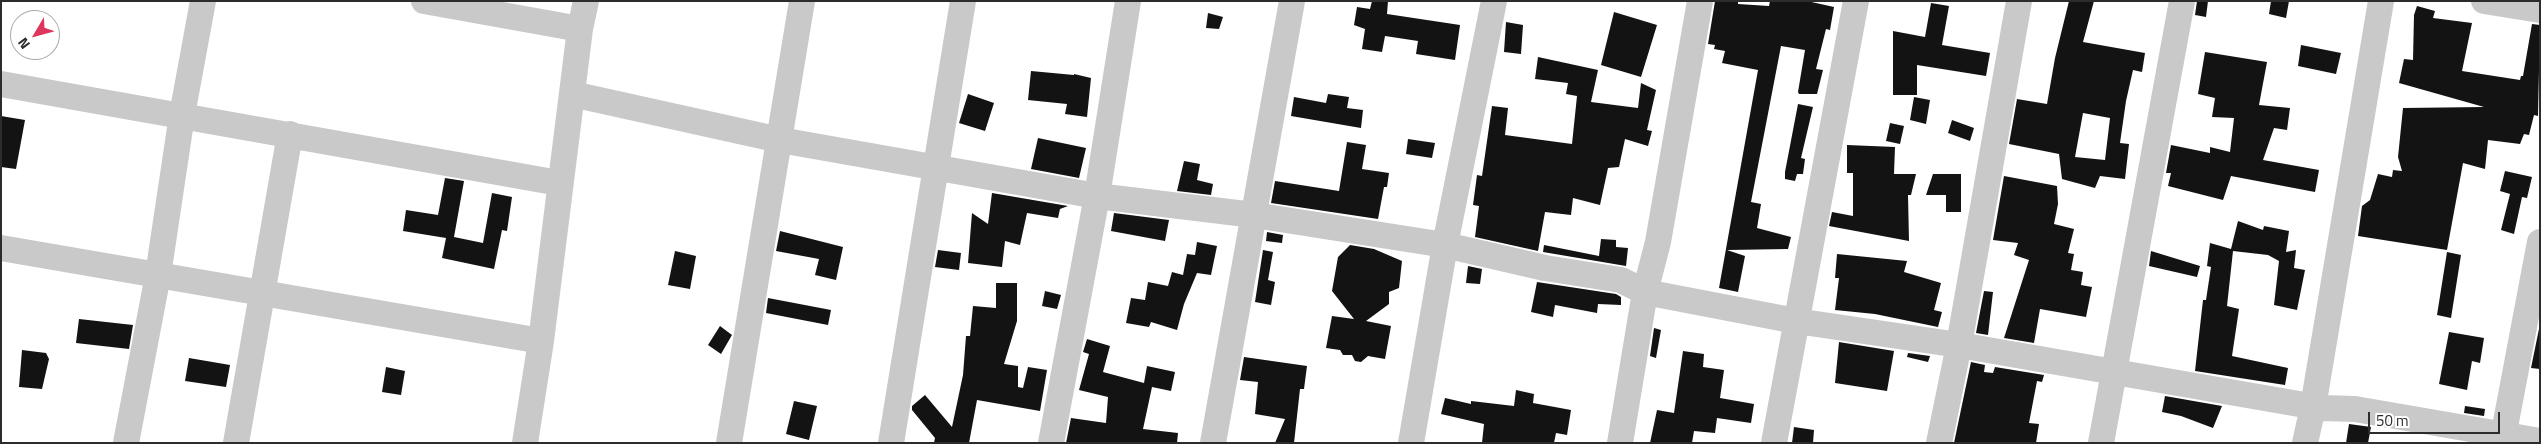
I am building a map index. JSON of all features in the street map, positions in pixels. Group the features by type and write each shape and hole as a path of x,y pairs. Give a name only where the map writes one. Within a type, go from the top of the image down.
{"street":[{"path":"126,443 158,275 182,115 203,1"},
{"path":"424,1 580,29"},
{"path":"525,443 541,341 559,183 580,29 586,1"},
{"path":"729,443 802,1"},
{"path":"891,443 963,1"},
{"path":"1051,443 1097,196 1128,1"},
{"path":"1213,443 1292,1"},
{"path":"1411,443 1444,245 1494,1"},
{"path":"1620,443 1645,292 1658,242 1700,1"},
{"path":"1774,443 1856,1"},
{"path":"1939,443 1959,345 2020,1"},
{"path":"2100,443 2182,1"},
{"path":"2305,443 2313,407 2381,1"},
{"path":"2484,1 2540,10"},
{"path":"1,84 559,183"},
{"path":"572,94 780,140 1097,196 1254,215 1444,245 1545,268 1621,280 1645,292 1796,321 1959,345 2114,374 2313,407 2355,409 2503,438 2540,441"},
{"path":"236,443 290,134"},
{"path":"2503,438 2540,242"},
{"path":"1,248 541,341"}],"building":[{"path":"1372,1 1388,1 1387,14 1460,25 1455,60 1416,54 1418,41 1385,36 1382,52 1362,49 1365,29 1354,25 1357,7 1370,9"},
{"path":"1715,1 1738,1 1738,4 1769,6 1770,1 1807,1 1834,7 1830,30 1826,29 1816,69 1823,70 1817,94 1799,94 1798,92 1805,50 1781,46 1751,202 1761,204 1757,228 1791,237 1788,249 1727,250 1745,256 1738,292 1719,288 1758,70 1722,63 1725,51 1714,49 1715,45 1708,44"},
{"path":"2069,1 2094,1 2083,42 2145,53 2142,72 2133,70 2126,101 2120,143 2129,144 2125,179 2100,176 2095,188 2062,179 2059,154 2009,144 2017,99 2047,104 2055,58","holes":["2083,113 2110,118 2105,160 2075,157"]},
{"path":"2197,1 2208,1 2206,17 2195,15"},
{"path":"2271,1 2289,1 2286,18 2269,14"},
{"path":"1931,3 1949,6 1942,45 1990,53 1986,76 1917,65 1917,95 1893,95 1893,31 1925,37"},
{"path":"2417,6 2435,11 2433,18 2472,23 2462,71 2520,80 2521,76 2523,76 2532,24 2540,25 2538,116 2534,115 2529,135 2524,134 2520,144 2488,140 2485,169 2463,163 2447,250 2358,236 2362,206 2370,200 2378,174 2392,177 2393,170 2402,171 2398,157 2403,108 2484,107 2399,83 2404,59 2413,60 2414,15"},
{"path":"1614,12 1657,25 1641,77 1601,65"},
{"path":"1208,13 1223,17 1219,29 1206,28"},
{"path":"1506,22 1523,25 1521,54 1504,52"},
{"path":"2301,45 2341,53 2336,74 2298,66"},
{"path":"2205,52 2267,62 2259,105 2290,108 2287,130 2274,128 2263,160 2319,170 2315,192 2231,176 2223,200 2168,186 2171,173 2166,173 2171,145 2210,153 2210,147 2230,152 2234,118 2212,117 2215,98 2198,94"},
{"path":"1538,57 1598,70 1591,102 1638,108 1641,83 1656,90 1647,130 1652,131 1648,146 1625,139 1619,167 1608,168 1600,205 1573,198 1571,215 1545,212 1538,251 1475,237 1479,206 1473,205 1477,175 1482,176 1492,106 1508,108 1505,135 1572,144 1577,96 1566,94 1568,83 1535,79"},
{"path":"1031,71 1074,74 1091,78 1087,117 1065,114 1067,104 1028,100"},
{"path":"968,94 994,103 985,131 959,123"},
{"path":"1328,94 1349,97 1347,108 1363,110 1361,128 1291,116 1294,97 1326,103"},
{"path":"1914,97 1930,100 1926,124 1910,120"},
{"path":"1798,104 1813,107 1801,158 1805,159 1803,174 1797,174 1795,181 1785,179 1785,172"},
{"path":"1,116 25,120 16,169 1,167"},
{"path":"1952,120 1974,128 1970,141 1948,133"},
{"path":"1890,123 1904,126 1900,144 1886,141"},
{"path":"1038,138 1086,148 1079,178 1031,169"},
{"path":"1408,139 1435,143 1432,158 1406,154"},
{"path":"1347,142 1366,145 1362,169 1389,173 1387,187 1384,187 1378,219 1271,203 1275,181 1339,191"},
{"path":"1847,145 1895,147 1894,174 1916,174 1911,195 1908,195 1909,241 1829,226 1832,212 1853,216 1853,173 1847,173"},
{"path":"1184,161 1200,164 1197,180 1213,184 1211,195 1177,191"},
{"path":"2505,171 2532,177 2527,198 2522,197 2514,234 2501,230 2510,194 2500,191"},
{"path":"1933,174 1961,174 1961,212 1946,212 1946,195 1926,195"},
{"path":"2004,176 2057,186 2058,204 2054,224 2074,229 2068,253 2074,254 2071,270 2083,272 2081,285 2092,287 2086,317 2040,309 2034,343 2004,338 2029,260 2014,255 2018,243 1993,240"},
{"path":"445,178 464,181 454,237 483,243 492,193 512,197 507,231 502,230 494,269 442,258 446,238 403,231 406,210 438,215"},
{"path":"992,193 1068,206 1060,209 1058,218 1027,213 1020,245 1005,241 1002,267 968,263 972,213 988,224"},
{"path":"1114,213 1169,220 1165,241 1111,231"},
{"path":"2238,221 2263,230 2264,226 2289,231 2286,252 2296,250 2294,268 2305,270 2297,310 2274,305 2279,261 2268,255 2233,251 2227,306 2239,309 2232,356 2288,368 2285,385 2195,371 2203,300 2206,300 2211,267 2207,266 2210,243 2231,249"},
{"path":"780,231 843,247 836,280 815,275 819,259 776,251"},
{"path":"1267,232 1283,235 1282,243 1266,241"},
{"path":"1601,239 1616,240 1616,247 1628,248 1626,266 1543,252 1544,245 1599,256"},
{"path":"1197,242 1217,246 1211,275 1197,273 1184,304 1177,330 1151,322 1149,327 1126,323 1131,298 1145,300 1148,282 1168,286 1172,272 1183,275 1187,254 1195,255"},
{"path":"1350,245 1374,249 1402,261 1399,288 1389,292 1389,304 1366,321 1391,326 1385,359 1368,356 1361,362 1355,361 1352,355 1343,355 1340,350 1326,348 1332,316 1354,319 1332,291 1338,257"},
{"path":"938,250 961,253 959,270 935,267"},
{"path":"1263,250 1273,252 1268,280 1275,282 1271,305 1255,302"},
{"path":"675,251 696,256 690,289 668,285"},
{"path":"2151,251 2200,266 2197,277 2149,266"},
{"path":"2447,252 2461,255 2451,318 2437,315"},
{"path":"1837,254 1907,261 1904,272 1941,283 1934,310 1942,312 1938,327 1875,314 1835,310 1839,278 1835,278"},
{"path":"1468,266 1482,269 1480,284 1466,283"},
{"path":"1537,282 1616,294 1621,297 1621,305 1598,304 1597,313 1555,305 1553,317 1531,312"},
{"path":"996,283 1017,283 1017,321 1004,364 1018,366 1018,387 1023,388 1028,367 1047,370 1040,411 977,400 969,443 934,443 935,438 912,410 912,406 925,395 952,427 963,375 966,336 970,336 973,306 996,308"},
{"path":"1045,291 1061,295 1057,309 1042,306"},
{"path":"1984,291 1993,292 1988,335 1976,333"},
{"path":"768,298 831,310 828,325 766,313"},
{"path":"79,319 133,325 129,349 76,343"},
{"path":"2540,324 2540,369 2531,368"},
{"path":"720,326 732,335 721,354 708,345"},
{"path":"1654,328 1661,330 1656,358 1650,356"},
{"path":"2449,332 2484,338 2480,363 2472,361 2467,390 2439,384"},
{"path":"1087,339 1110,346 1103,372 1144,383 1147,366 1175,372 1171,391 1152,387 1143,429 1178,433 1177,443 1066,443 1071,418 1106,423 1108,397 1079,390 1089,354 1083,352"},
{"path":"1839,342 1894,351 1887,391 1835,383"},
{"path":"22,350 46,353 49,359 42,389 19,387"},
{"path":"1683,351 1704,354 1703,367 1724,370 1720,398 1754,404 1751,423 1717,418 1715,433 1694,431 1692,443 1650,443 1657,410 1674,413"},
{"path":"1908,353 1930,356 1928,362 1907,357"},
{"path":"1244,357 1307,366 1304,389 1300,389 1294,443 1275,443 1285,419 1255,414 1258,382 1240,380"},
{"path":"189,358 230,365 226,387 185,381"},
{"path":"1971,362 1985,365 1984,372 1993,373 1995,367 2044,375 2042,382 2037,381 2029,423 2039,424 2036,443 1954,443"},
{"path":"386,367 405,371 401,395 382,392"},
{"path":"1516,390 1534,394 1533,403 1571,410 1567,435 1556,433 1554,443 1482,443 1484,424 1441,414 1445,398 1471,404 1471,401 1514,406"},
{"path":"2165,396 2222,406 2213,428 2181,416 2162,412"},
{"path":"794,401 817,406 809,440 786,434"},
{"path":"2465,406 2485,409 2484,416 2464,413"},
{"path":"2349,424 2371,427 2368,443 2346,443"},
{"path":"1794,427 1814,430 1813,443 1792,443"}]}
